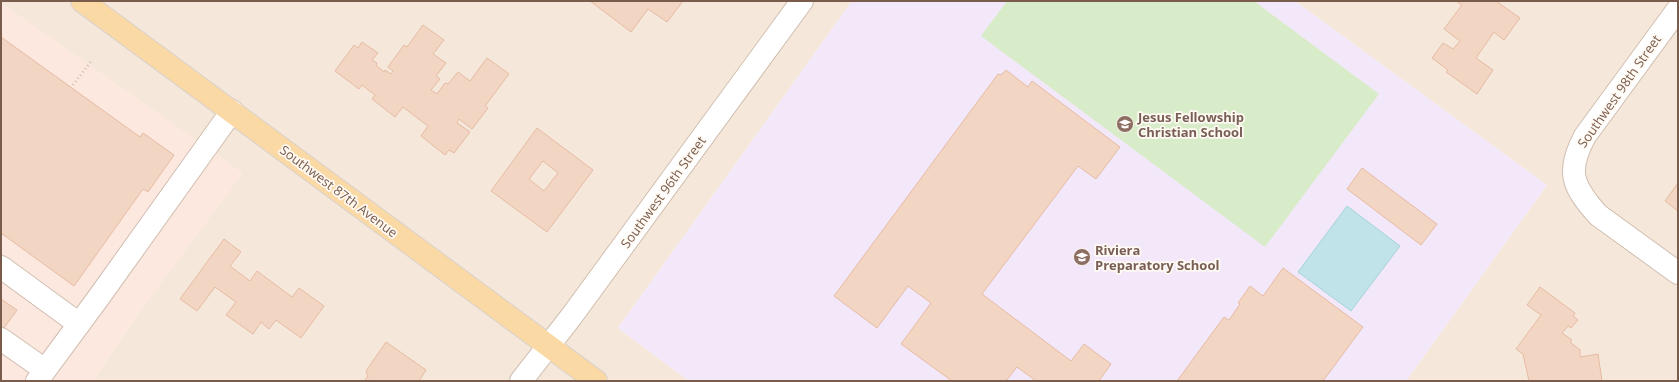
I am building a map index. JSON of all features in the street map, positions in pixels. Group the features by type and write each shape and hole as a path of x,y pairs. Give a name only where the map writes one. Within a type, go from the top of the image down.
{"main road":[{"name":"Southwest 87th Avenue","path":"82,1 596,381"}],"street":[{"name":"Southwest 96th Street","path":"522,381 571,317 802,1"},
{"name":"Southwest 98th Street","path":"1678,9 1585,136 1576,151 1573,166 1574,178 1587,203 1598,214 1678,274"},
{"path":"1,339 41,376 232,111"},
{"path":"1,268 79,324"}],"path":[{"path":"73,85 92,60"}],"shaded area":[{"path":"1,1 852,1 618,328 689,381 93,381 141,310 242,173 1,3"},
{"name":"Riviera Preparatory School","path":"852,1 1295,1 1547,185 1406,381 689,381 618,328"},
{"path":"1295,1 1678,1 1678,381 1406,381 1547,185"},
{"path":"1,3 243,173 141,310 93,381 1,381"}],"green space":[{"path":"1007,1 1254,1 1379,94 1265,247 981,36"}],"water":[{"path":"1347,206 1400,246 1351,311 1298,272"}],"building":[{"path":"590,1 683,1 667,22 648,9 631,32"},
{"path":"1456,1 1496,1 1520,18 1504,40 1494,32 1476,58 1493,70 1477,94 1446,72 1448,70 1432,58 1443,43 1453,49 1460,41 1444,29 1462,5"},
{"path":"423,25 444,40 433,54 446,63 436,76 440,79 431,90 437,94 445,83 448,84 458,72 470,81 487,58 509,74 485,106 488,108 472,129 459,119 457,123 470,132 454,153 449,150 445,155 421,136 428,126 403,107 395,117 372,99 375,95 362,85 359,89 335,71 354,45 358,48 362,42 378,53 372,60 377,63 376,65 384,72 385,70 391,74 393,71 388,67 404,45 407,47"},
{"path":"1,37 140,137 143,133 174,155 148,192 143,189 74,286 1,233"},
{"path":"1006,70 1028,87 1032,81 1120,147 1096,179 1078,166 982,294 1071,361 1084,344 1111,364 1099,381 1036,381 1017,367 1006,381 952,381 901,344 931,303 908,286 877,328 834,296 998,74 1001,75"},
{"path":"537,128 593,170 547,232 491,191","holes":["543,161 558,173 544,191 529,179"]},
{"path":"1362,168 1437,224 1421,245 1347,189"},
{"path":"1678,183 1678,211 1665,201"},
{"path":"224,239 241,252 230,266 250,281 257,271 292,297 299,288 324,306 301,338 276,320 269,329 261,322 253,334 226,315 236,302 215,287 197,311 180,299"},
{"path":"1283,268 1363,327 1323,381 1177,381 1224,317 1229,320 1240,304 1238,303 1250,286 1263,296"},
{"path":"1540,287 1575,313 1573,316 1578,320 1571,328 1568,326 1562,333 1572,340 1570,342 1580,350 1580,357 1598,354 1602,381 1529,381 1523,354 1516,349 1541,315 1527,305"},
{"path":"1,299 17,310 1,332"},
{"path":"386,342 426,370 419,381 364,381 368,376 366,371"}],"place":[{"name":"Jesus Fellowship Christian School","path":"1125,124"},
{"name":"Riviera Preparatory School","path":"1082,257"}]}
